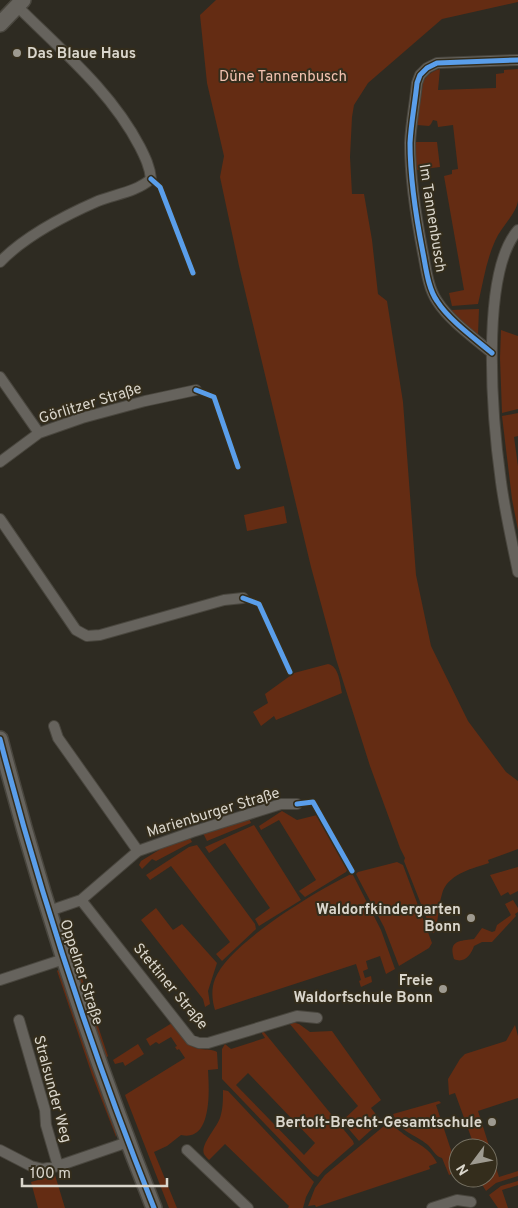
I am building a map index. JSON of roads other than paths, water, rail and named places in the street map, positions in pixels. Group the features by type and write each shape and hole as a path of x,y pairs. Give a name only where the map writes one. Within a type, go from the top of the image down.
{"street":[{"path":"0,24 20,3 118,110 131,130 151,170 151,179 144,185 99,201 69,215 30,238 0,262"},
{"name":"Im Tannenbusch","path":"492,353 443,309 436,299 427,271 412,180 411,133 417,83 427,68 443,62 518,60"},
{"path":"518,230 508,245 496,281 492,353 495,425 501,482 518,572"},
{"path":"0,377 39,432"},
{"name":"Görlitzer Straße","path":"0,462 39,432 145,401 196,390"},
{"path":"0,520 76,630 87,636 109,633 224,600 243,598"},
{"name":"Marienburger Straße","path":"54,726 58,738 138,852"},
{"name":"Oppelner Straße","path":"0,739 64,959 100,1065 154,1208"},
{"name":"Marienburger Straße","path":"49,912 81,900 138,852 192,832 281,804 297,804"},
{"name":"Stettiner Straße","path":"81,900 192,1040 199,1043 208,1043 297,1016 317,1018"},
{"path":"0,980 64,959"},
{"name":"Stralsunder Weg","path":"19,1020 45,1110 46,1125 58,1166"},
{"path":"0,1150 31,1166 43,1169 58,1166 128,1142"},
{"path":"187,1150 248,1208"},
{"path":"432,1208 458,1200 471,1202"}],"place":[{"name":"Das Blaue Haus","path":"17,53"},
{"name":"Waldorfkindergarten Bonn","path":"471,918"},
{"name":"Freie Waldorfschule Bonn","path":"443,989"},
{"name":"Bertolt-Brecht-Gesamtschule","path":"492,1122"}],"park label":[{"name":"Düne Tannenbusch","path":"283,76"}]}
